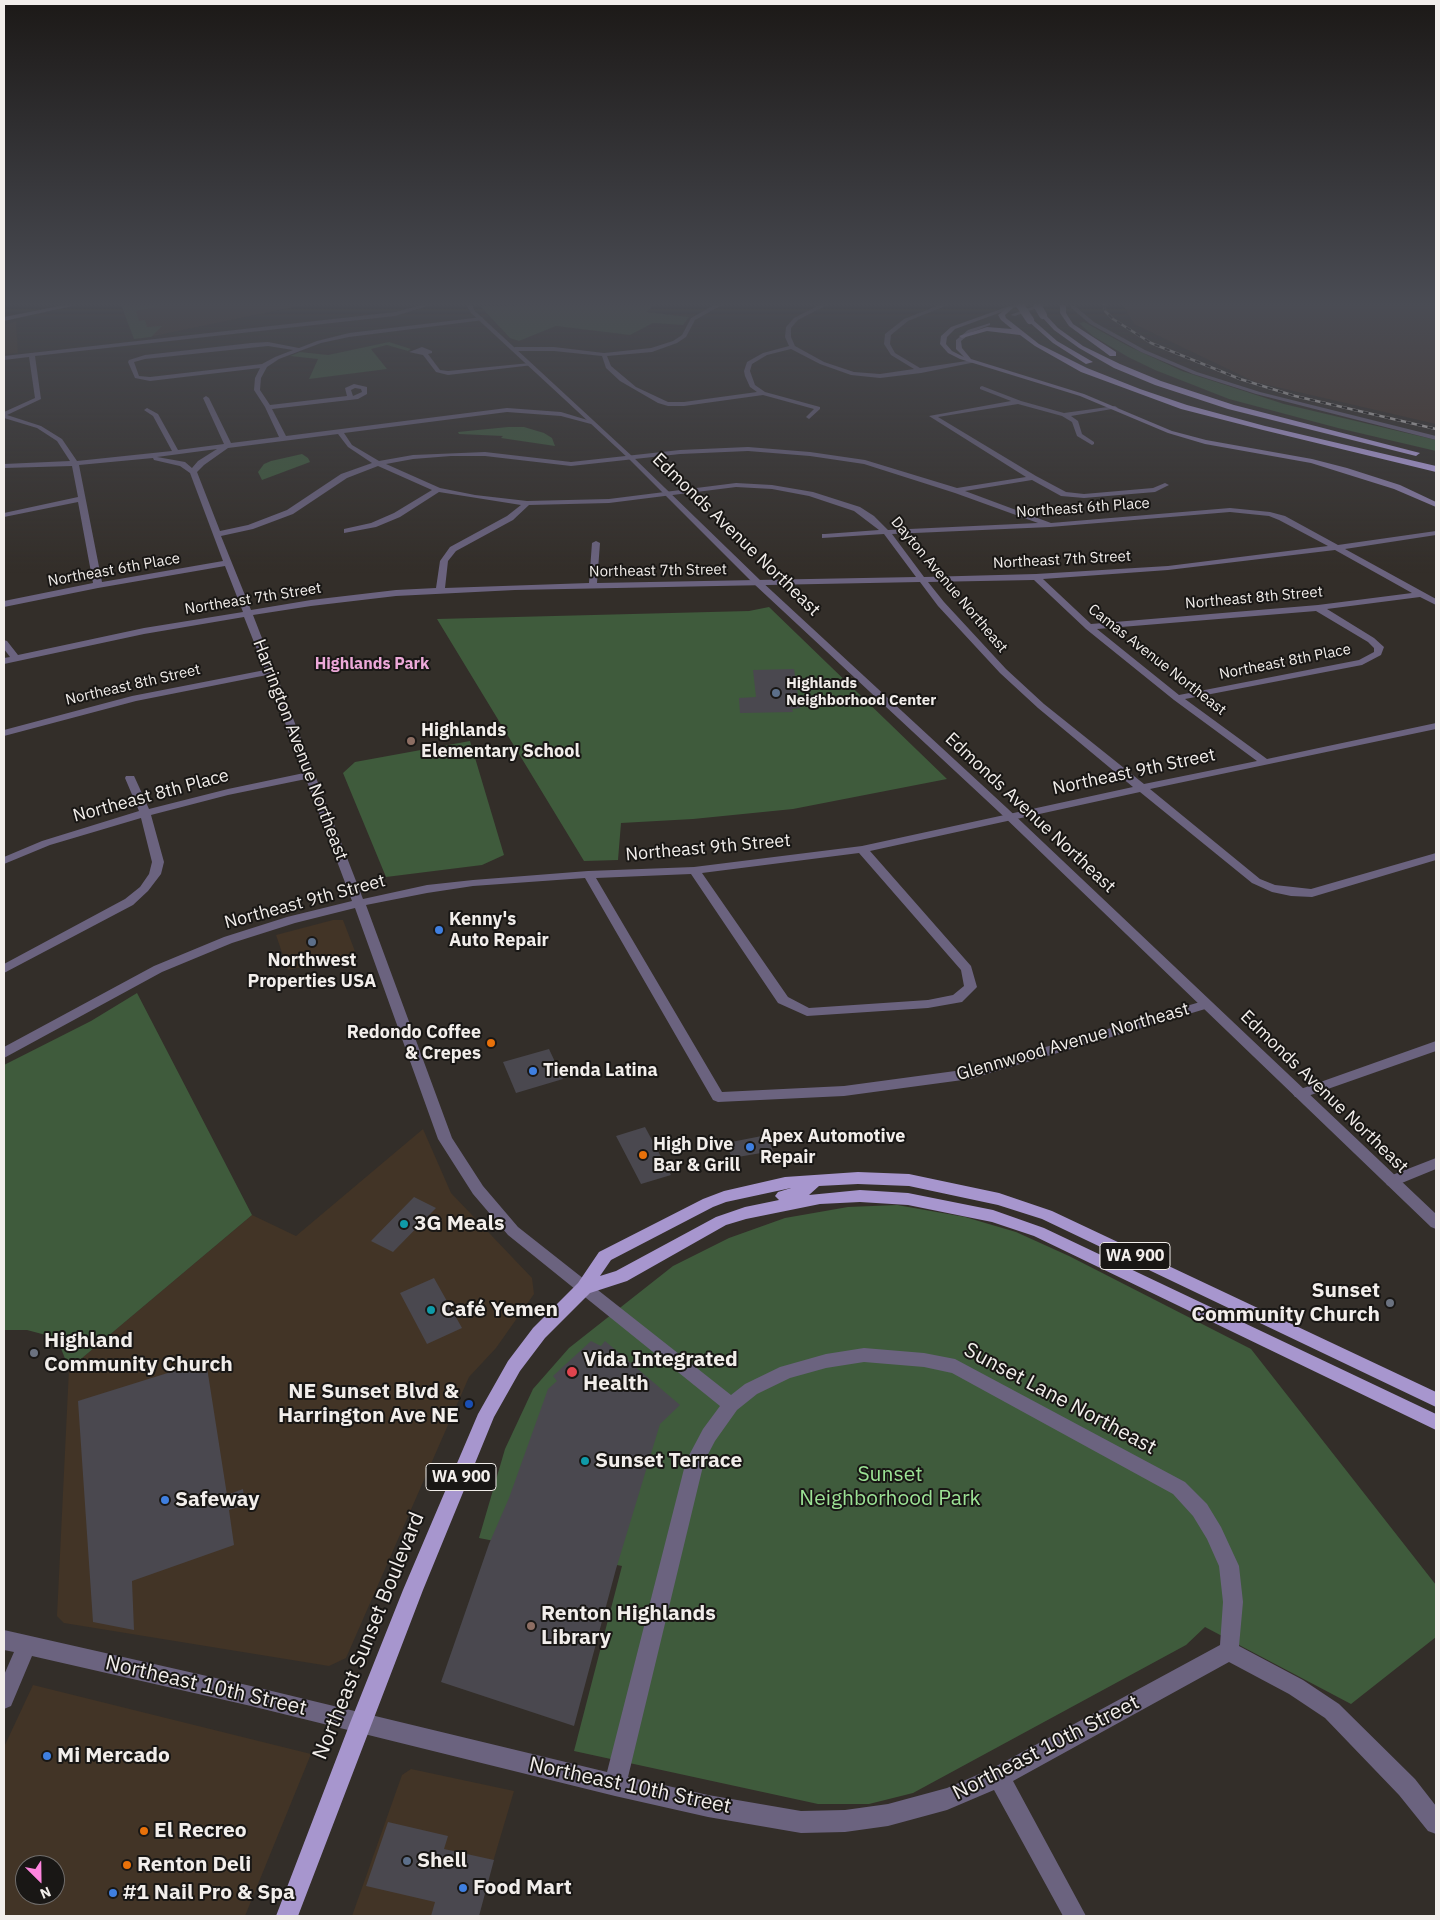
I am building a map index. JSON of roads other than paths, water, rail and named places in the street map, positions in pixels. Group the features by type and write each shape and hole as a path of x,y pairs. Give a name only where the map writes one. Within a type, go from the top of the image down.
{"highway":[{"path":"1147,395 1263,428 1436,468"},
{"path":"1167,395 1256,422 1436,468"},
{"path":"1195,395 1231,407 1427,456"},
{"path":"1208,395 1328,432"}],"main road":[{"path":"1081,395 1149,424 1205,442 1312,461 1374,479 1436,505"},
{"name":"Northeast Sunset Boulevard","path":"287,1916 360,1723 487,1414 514,1366 539,1333 584,1288 606,1256 640,1236 708,1203 724,1197 785,1183 858,1178 910,1180 998,1199 1047,1215 1436,1400"},
{"path":"745,1212 756,1204 805,1190 816,1180"},
{"name":"Northeast Sunset Boulevard","path":"584,1288 621,1276 687,1238 721,1221 745,1212 820,1198 860,1196 908,1199 993,1216 1039,1232 1436,1422"}],"street":[{"path":"4,415 38,399 37,395"},
{"path":"260,395 283,438"},
{"name":"Edmonds Avenue Northeast","path":"562,395 757,582 1009,816 1436,1223"},
{"path":"648,395 668,404 684,404 752,395"},
{"path":"769,395 818,408 809,417"},
{"path":"999,395 1064,415 1077,423 1079,435 1095,442 1082,444"},
{"path":"1260,395 1436,438"},
{"path":"206,398 228,445"},
{"path":"268,407 351,398"},
{"path":"1019,402 932,416 1033,478 1058,492 1070,496 1155,490 1165,485"},
{"path":"1064,415 1115,408"},
{"path":"147,410 156,415 176,452"},
{"path":"4,466 75,464 140,458 507,410 554,413 591,422"},
{"path":"4,415 39,427 60,440 75,464 98,585"},
{"name":"Dayton Avenue Northeast","path":"339,431 350,446 404,476 438,490 527,503 610,501 736,486 772,487 800,492 857,509 872,518 886,532 921,579 1003,671 1042,706 1256,881 1272,888 1291,892 1312,893 1436,856"},
{"path":"140,458 182,464 193,472 201,463 228,445"},
{"path":"218,534 250,527 290,512 344,476 379,463 420,456 485,454 571,464 716,450 775,450 865,462 958,491 1050,525"},
{"name":"Harrington Avenue Northeast","path":"193,472 359,903 445,1138 478,1190 513,1231 731,1405"},
{"path":"958,491 1033,478"},
{"path":"347,531 374,525 397,515 438,490"},
{"path":"4,514 81,499"},
{"path":"440,590 444,561 454,549 510,518 527,503"},
{"name":"Northeast 6th Place","path":"824,536 1050,525 1246,510 1282,518 1436,602"},
{"name":"Northeast 7th Street","path":"4,661 144,631 356,597 440,590 1036,577 1168,568 1335,548 1436,533"},
{"path":"593,586 596,543"},
{"name":"Northeast 6th Place","path":"4,604 98,585 229,564"},
{"name":"Camas Avenue Northeast","path":"1036,577 1089,627 1177,698 1265,762"},
{"name":"Northeast 8th Street","path":"1089,627 1318,608 1421,594"},
{"name":"Northeast 8th Place","path":"1177,698 1362,662 1378,653 1379,647 1371,640 1318,608"},
{"path":"4,643 16,658"},
{"name":"Northeast 8th Street","path":"4,733 135,698 270,672"},
{"name":"Northeast 9th Street","path":"4,1053 158,970 228,940 291,920 359,903 427,889 473,883 588,874 694,870 862,849 1436,726"},
{"name":"Northeast 8th Place","path":"4,861 46,843 145,813 228,792 310,775"},
{"path":"4,969 129,902 144,889 155,874 158,862 145,813 130,778"},
{"path":"694,870 783,1000 807,1012 928,1004 957,999 971,987 967,969 862,849"},
{"name":"Glennwood Avenue Northeast","path":"588,874 718,1097 844,1091 970,1074 1206,1004"},
{"path":"1300,1094 1436,1046"},
{"path":"1392,1181 1436,1163"},
{"name":"Sunset Lane Northeast","path":"614,1785 695,1461 709,1435 731,1405 751,1389 786,1372 826,1361 864,1355 924,1360 955,1366 1179,1488 1200,1510 1229,1566 1233,1602 1229,1651"},
{"name":"Northeast 10th Street","path":"4,1640 360,1723 435,1743 614,1785 708,1806 801,1822 845,1822 888,1815 947,1799 999,1777 1229,1651"},
{"path":"4,1699 27,1644"},
{"path":"1229,1651 1296,1687 1332,1711 1407,1787 1436,1823"},
{"path":"999,1777 1075,1916"}],"railway":[{"path":"1290,395 1436,429"}],"place":[{"name":"Highlands Neighborhood Center","path":"776,693"},
{"name":"Highlands Elementary School","path":"411,741"},
{"name":"Kenny's Auto Repair","path":"439,930"},
{"name":"Northwest Properties USA","path":"312,942"},
{"name":"Redondo Coffee & Crepes","path":"491,1043"},
{"name":"Tienda Latina","path":"533,1071"},
{"name":"Apex Automotive Repair","path":"750,1147"},
{"name":"High Dive Bar & Grill","path":"643,1155"},
{"name":"3G Meals","path":"404,1224"},
{"name":"Sunset Community Church","path":"1390,1303"},
{"name":"Café Yemen","path":"431,1310"},
{"name":"Highland Community Church","path":"34,1353"},
{"name":"Vida Integrated Health","path":"572,1372"},
{"name":"NE Sunset Blvd & Harrington Ave NE","path":"469,1404"},
{"name":"Sunset Terrace","path":"585,1461"},
{"name":"Safeway","path":"165,1500"},
{"name":"Renton Highlands Library","path":"531,1626"},
{"name":"Mi Mercado","path":"47,1756"},
{"name":"El Recreo","path":"144,1831"},
{"name":"Shell","path":"407,1861"},
{"name":"Renton Deli","path":"127,1865"},
{"name":"Food Mart","path":"463,1888"},
{"name":"#1 Nail Pro & Spa","path":"113,1893"}],"district":[{"name":"Highlands Park","path":"372,664"}],"park label":[{"name":"Sunset Neighborhood Park","path":"890,1487"}]}
